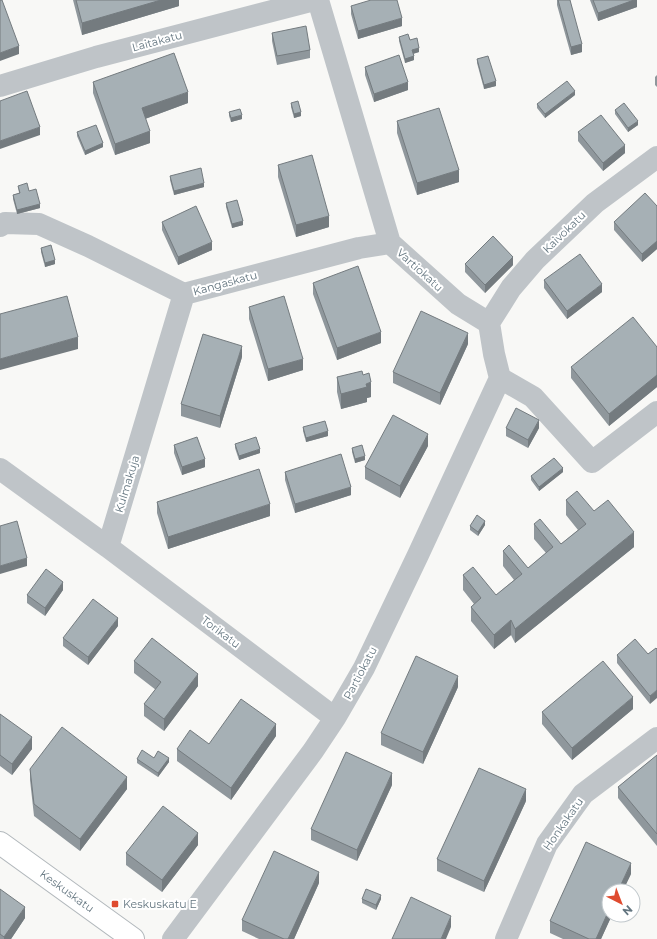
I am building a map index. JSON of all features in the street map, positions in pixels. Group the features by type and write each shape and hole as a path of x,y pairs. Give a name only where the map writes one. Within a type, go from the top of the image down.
{"street":[{"name":"Laitakatu","path":"0,86 96,57 314,0"},
{"name":"Vartiokatu","path":"318,0 390,243 458,304 489,323"},
{"name":"Kaivokatu","path":"489,323 511,288 535,260 595,202 657,157"},
{"name":"Kangaskatu","path":"2,219 39,224 88,246 184,294 359,248 390,243"},
{"name":"Kulmakuja","path":"108,547 184,294"},
{"path":"489,323 500,378 533,397 592,462 657,412"},
{"name":"Partiokatu","path":"173,939 313,751 335,718 368,661 500,378"},
{"path":"0,469 108,547"},
{"name":"Torikatu","path":"108,547 335,718"},
{"name":"Honkakatu","path":"506,939 547,844 584,794 657,738"},
{"name":"Keskuskatu","path":"0,843 133,939"}],"building":[{"path":"0,0 2,0 19,46 0,53"},
{"path":"76,0 161,0 82,23"},
{"path":"371,0 397,0 402,18 358,31 351,6"},
{"path":"558,0 570,0 582,44 571,47"},
{"path":"593,0 634,0 598,13"},
{"path":"306,26 310,50 277,56 272,33"},
{"path":"408,34 410,40 417,38 419,48 412,50 414,56 405,59 399,37"},
{"path":"174,53 188,92 142,108 150,131 115,144 93,82"},
{"path":"399,55 408,82 374,94 365,67"},
{"path":"488,56 496,81 484,85 477,59"},
{"path":"567,81 575,91 545,114 537,104"},
{"path":"27,91 40,127 0,141 0,101"},
{"path":"298,101 301,112 294,114 291,103"},
{"path":"624,103 638,121 628,128 615,110"},
{"path":"439,108 459,170 417,183 397,121"},
{"path":"240,109 242,115 231,118 229,112"},
{"path":"601,115 625,145 603,163 578,132"},
{"path":"96,125 103,143 85,151 77,132"},
{"path":"312,155 329,216 296,225 278,165"},
{"path":"201,168 204,183 174,191 170,176"},
{"path":"27,183 29,191 36,189 40,204 17,210 13,195 20,193 18,186"},
{"path":"645,193 657,206 657,241 642,254 614,222"},
{"path":"237,200 243,221 232,224 226,203"},
{"path":"196,206 212,242 178,257 162,222"},
{"path":"493,236 513,257 485,285 465,264"},
{"path":"51,245 55,260 45,263 41,248"},
{"path":"580,254 602,284 567,311 544,280"},
{"path":"358,266 381,332 337,348 313,283"},
{"path":"67,296 78,337 0,359 0,314"},
{"path":"284,296 303,359 268,369 249,307"},
{"path":"421,311 468,333 440,393 393,372"},
{"path":"633,317 657,347 657,375 609,414 571,367"},
{"path":"203,334 242,346 220,416 181,404"},
{"path":"362,371 363,375 369,373 371,382 366,384 367,387 341,394 337,377"},
{"path":"516,408 539,420 528,440 506,428"},
{"path":"393,415 428,434 400,486 365,467"},
{"path":"325,421 328,431 306,438 303,427"},
{"path":"197,437 205,459 182,467 174,445"},
{"path":"256,437 260,449 239,456 235,444"},
{"path":"362,445 365,456 355,459 352,448"},
{"path":"341,454 351,487 295,504 285,472"},
{"path":"554,458 563,468 539,487 531,476"},
{"path":"259,469 270,504 168,537 157,502"},
{"path":"577,491 594,511 608,500 634,532 515,629 511,620 494,635 471,607 481,598 463,575 473,567 496,595 522,574 503,551 509,545 528,568 553,547 534,524 540,519 561,544 586,524 566,500"},
{"path":"477,515 485,521 478,532 470,526"},
{"path":"17,521 27,558 0,566 0,526"},
{"path":"46,569 63,582 45,608 27,595"},
{"path":"93,599 118,618 88,657 63,638"},
{"path":"152,638 198,674 164,719 144,704 161,682 134,661"},
{"path":"635,639 648,654 656,648 657,649 657,690 650,696 617,655"},
{"path":"416,656 458,676 423,752 381,733"},
{"path":"603,661 633,697 572,748 542,712"},
{"path":"241,699 276,724 231,788 177,749 190,730 209,744"},
{"path":"0,714 32,737 12,764 0,755"},
{"path":"62,727 127,777 80,839 34,804 30,769"},
{"path":"142,750 154,758 158,751 169,758 158,773 137,759"},
{"path":"346,752 392,773 357,850 311,829"},
{"path":"657,755 657,834 618,787"},
{"path":"479,768 526,789 484,881 437,859"},
{"path":"163,806 198,833 162,880 126,853"},
{"path":"586,842 631,863 622,883 601,883 601,923 603,923 596,939 589,939 550,921"},
{"path":"274,851 319,872 288,939 284,939 242,920"},
{"path":"0,889 25,907 4,937 0,934"},
{"path":"366,889 381,895 376,905 362,899"},
{"path":"411,897 451,916 441,939 392,939"}],"place":[{"name":"Keskuskatu E","path":"115,904"}]}
